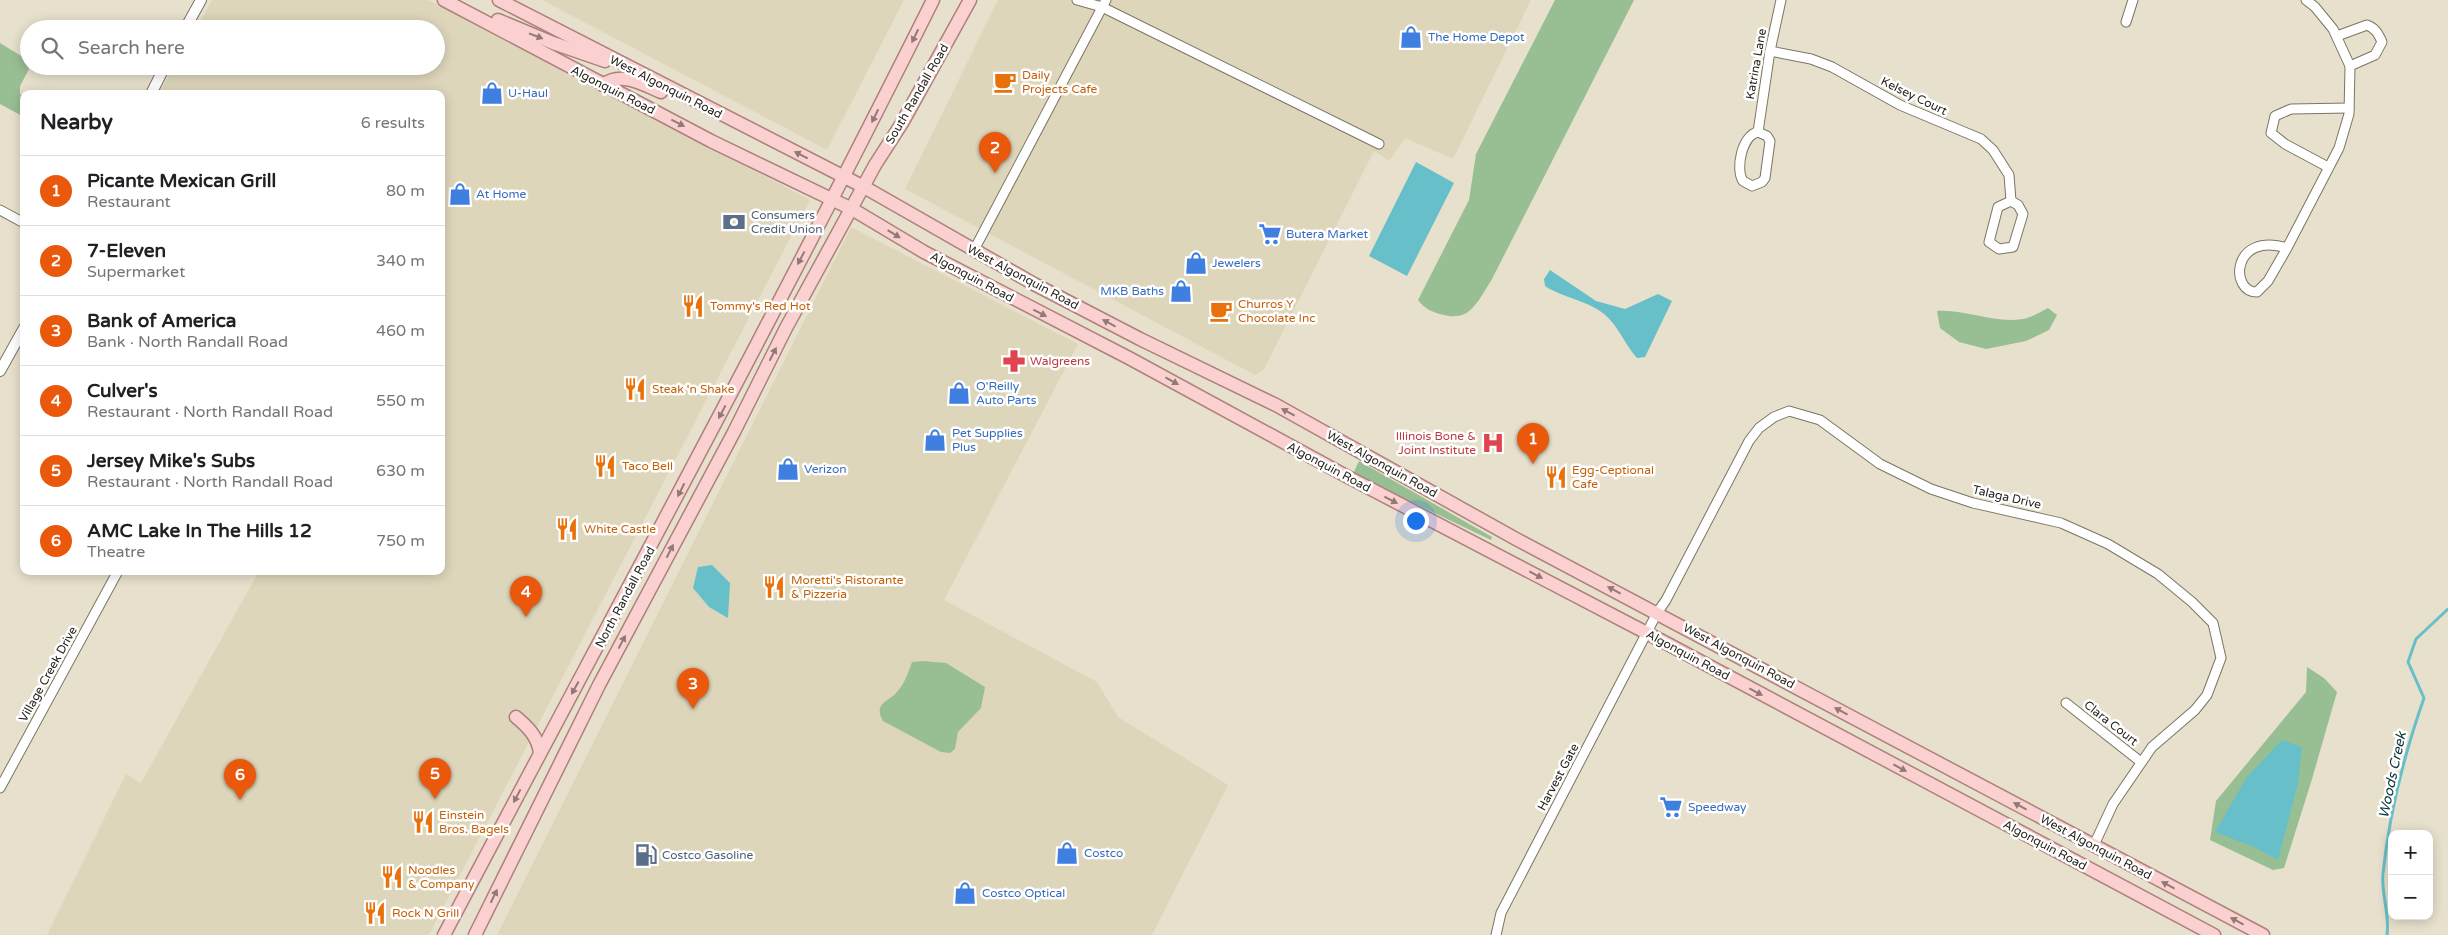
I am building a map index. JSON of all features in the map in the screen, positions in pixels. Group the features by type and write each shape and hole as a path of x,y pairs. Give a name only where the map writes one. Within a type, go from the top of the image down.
{"main road":[{"name":"Algonquin Road","path":"444,0 711,142 852,209 924,252 1130,358 1348,477 2214,935"},
{"name":"West Algonquin Road","path":"499,0 720,115 864,187 974,250 1140,339 1276,405 1516,539 2263,935"},
{"name":"South Randall Road","path":"844,177 933,0"},
{"name":"South Randall Road","path":"864,187 970,0"},
{"path":"475,16 489,15 516,29 589,56 618,62"},
{"path":"603,85 612,78 623,78 720,115"},
{"name":"North Randall Road","path":"444,935 618,610 844,177"},
{"name":"North Randall Road","path":"475,935 600,686 734,432 786,328 864,187"},
{"path":"516,716 530,730 539,743 540,753"}],"street":[{"path":"190,20 201,0"},
{"path":"1077,0 1104,4"},
{"path":"1095,0 1379,144"},
{"name":"Katrina Lane","path":"1758,132 1770,51 1781,0"},
{"path":"2126,22 2133,0"},
{"path":"2287,248 2268,244 2252,248 2245,256 2240,269 2240,279 2244,286 2252,292 2256,292 2264,287 2287,248 2328,167 2344,131 2349,108 2350,66 2333,29 2306,0"},
{"path":"974,250 1104,4"},
{"path":"2336,36 2366,25 2373,28 2379,35 2382,42 2375,55 2350,66"},
{"name":"Kelsey Court","path":"1770,51 1811,59 1832,67 1900,105 1981,139 1993,150 2009,175 2011,201"},
{"path":"152,90 160,75"},
{"path":"2328,167 2285,144 2271,132 2275,116 2292,109 2349,108"},
{"path":"1758,132 1767,136 1770,141 1765,178 1762,182 1752,186 1742,181 1739,172 1745,140 1752,133 1758,132"},
{"name":"Kelsey Court","path":"2011,201 2018,205 2023,214 2013,248 1999,249 1989,242 1998,207 2011,201"},
{"path":"0,210 20,221"},
{"path":"0,371 20,335"},
{"name":"Talaga Drive","path":"1646,633 1666,600 1749,441 1759,428 1774,417 1790,411 1820,420 1880,464 1931,489 1973,503 2061,523 2102,541 2158,574 2199,609 2213,623 2222,658 2207,696 2152,747 2113,804 2094,846"},
{"name":"Village Creek Drive","path":"0,788 116,575"},
{"name":"Harvest Gate","path":"1496,935 1501,913 1646,633"},
{"name":"Clara Court","path":"2066,703 2141,762"}],"shaded area":[{"path":"212,0 428,0 810,200 429,935 47,935 126,774 141,783 257,575 445,575 445,90 161,90 169,75 445,75 445,20 201,20"},
{"path":"542,0 904,0 827,150"},
{"path":"998,0 1531,0 1453,159 1405,138 1389,161 1374,151 1264,369 1255,375 905,189"},
{"path":"851,227 1078,344 944,600 1097,682 1118,717 1228,785 1152,935 497,935"}],"green space":[{"path":"1555,0 1634,0 1491,281 1478,302 1473,308 1461,315 1453,316 1433,312 1418,300 1469,200 1476,154"},
{"path":"0,43 20,55 20,75 26,75 20,86 20,115 0,104"},
{"path":"2048,308 2057,315 2049,330 2026,341 1986,349 1959,342 1940,328 1937,311 1959,312 2001,320 2012,320 2029,317"},
{"path":"1359,461 1492,537 1491,540 1353,474"},
{"path":"912,662 946,663 985,687 981,708 958,732 955,749 950,753 941,752 883,721 880,715 881,706 900,689"},
{"path":"2307,667 2324,678 2337,692 2284,868 2273,870 2210,840 2216,801 2306,692"}],"water":[{"path":"1416,162 1454,183 1407,276 1369,256"},
{"path":"1550,270 1596,301 1625,309 1658,294 1672,301 1645,357 1637,358 1609,319 1597,309 1545,286 1544,279"},
{"path":"712,565 730,583 728,618 709,607 693,588 698,567"},
{"path":"2282,740 2302,747 2298,783 2278,860 2254,847 2215,832 2247,777"}],"waterway":[{"name":"Woods Creek","path":"2387,935 2388,927 2383,874 2389,829 2404,763 2424,698 2408,662 2416,639 2448,609"}],"place":[{"name":"The Home Depot","path":"1411,37"},
{"name":"Daily Projects Cafe","path":"1005,82"},
{"name":"U-Haul","path":"492,93"},
{"name":"7-Eleven","path":"995,173"},
{"name":"At Home","path":"460,194"},
{"name":"Consumers Credit Union","path":"734,222"},
{"name":"Butera Market","path":"1270,234"},
{"name":"Jewelers","path":"1196,263"},
{"name":"MKB Baths","path":"1181,291"},
{"name":"Tommy's Red Hot","path":"693,306"},
{"name":"Churros Y Chocolate Inc","path":"1221,311"},
{"name":"Walgreens","path":"1014,361"},
{"name":"Steak 'n Shake","path":"635,389"},
{"name":"O'Reilly Auto Parts","path":"959,393"},
{"name":"Pet Supplies Plus","path":"935,440"},
{"name":"Illinois Bone & Joint Institute","path":"1493,443"},
{"name":"Picante Mexican Grill","path":"1533,464"},
{"name":"Taco Bell","path":"605,466"},
{"name":"Verizon","path":"788,469"},
{"name":"Egg-Ceptional Cafe","path":"1556,477"},
{"name":"White Castle","path":"567,529"},
{"name":"Moretti's Ristorante & Pizzeria","path":"774,587"},
{"name":"Culver's","path":"526,617"},
{"name":"Bank of America","path":"693,709"},
{"name":"Jersey Mike's Subs","path":"435,799"},
{"name":"AMC Lake In The Hills 12","path":"240,800"},
{"name":"Speedway","path":"1671,807"},
{"name":"Einstein Bros. Bagels","path":"423,822"},
{"name":"Costco","path":"1067,853"},
{"name":"Costco Gasoline","path":"646,855"},
{"name":"Noodles & Company","path":"392,877"},
{"name":"Costco Optical","path":"965,893"},
{"name":"Rock N Grill","path":"375,913"}]}
